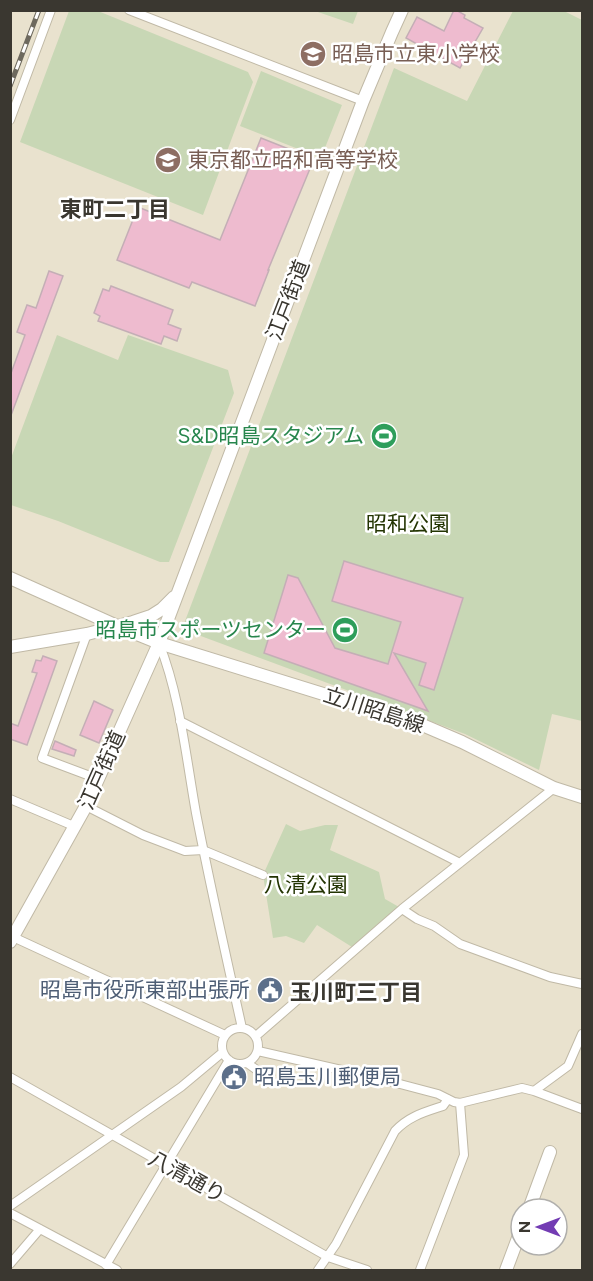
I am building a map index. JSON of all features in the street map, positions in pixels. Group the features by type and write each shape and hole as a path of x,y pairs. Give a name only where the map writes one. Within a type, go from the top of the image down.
{"street":[{"path":"10,120 51,10"},
{"path":"129,10 363,101"},
{"name":"江戸街道","path":"12,940 86,807 159,643 363,101 402,10"},
{"name":"立川昭島線","path":"10,578 159,643 420,724 462,742 554,788 582,797"},
{"name":"江戸街道","path":"10,647 87,634 151,616 162,609 179,591"},
{"path":"87,634 42,758 98,779"},
{"path":"159,643 167,665 180,721 203,850 242,1028"},
{"path":"180,721 460,863"},
{"path":"256,1036 402,909 554,788"},
{"path":"10,799 76,827"},
{"path":"86,807 143,835 185,851 203,850 263,875"},
{"path":"402,909 434,926 460,944 550,977 582,984"},
{"path":"12,940 225,1035"},
{"path":"242,1028 252,1032 256,1036 258,1051 247,1063 237,1064 229,1060 223,1052 225,1035 233,1029 242,1028"},
{"path":"534,1091 568,1066 582,1034"},
{"path":"258,1051 381,1079 460,1102 522,1088 582,1109"},
{"path":"10,1206 181,1087 223,1052"},
{"path":"106,1265 229,1060"},
{"path":"247,1063 264,1076"},
{"name":"八清通り","path":"10,1077 328,1257 367,1270"},
{"path":"318,1270 341,1236 394,1131 410,1118 443,1107 448,1099"},
{"path":"420,1270 464,1155 460,1102"},
{"path":"533,1197 550,1152"},
{"path":"10,1213 117,1270"},
{"path":"10,1264 40,1229"}],"green space":[{"path":"69,11 98,11 248,72 253,82 203,215 20,142"},
{"path":"315,11 358,11 353,24"},
{"name":"昭和公園","path":"513,11 564,11 582,20 582,721 552,714 539,770 465,734 182,629 394,68 467,101"},
{"path":"261,71 342,105 321,158 240,126"},
{"path":"57,335 118,360 128,335 228,370 234,393 169,562 160,562 58,521 11,505 11,458"},
{"name":"八清公園","path":"286,824 300,831 325,825 338,825 330,850 379,872 385,899 399,907 352,947 317,925 304,943 286,936 273,938 263,875"}],"building":[{"path":"454,10 483,28 460,68 406,38 417,17 444,31"},
{"path":"261,138 314,159 255,306 192,282 189,288 117,260 138,207 220,240"},
{"path":"49,271 63,276 10,418 10,376 25,335 17,332 27,305 36,308"},
{"path":"111,286 173,310 168,324 181,329 177,341 164,336 161,344 98,321 100,316 94,313 103,289 109,291"},
{"path":"344,561 463,598 434,690 419,685 426,663 394,653 428,711 264,653 288,575 298,578 335,648 388,664 401,622 332,601"},
{"path":"43,656 57,661 27,745 10,739 10,723 18,726 37,673 32,672 36,660 41,661"},
{"path":"94,701 113,710 99,743 80,735"},
{"path":"55,741 76,750 74,756 52,749"}],"railway":[{"path":"10,86 39,10"}],"place":[{"name":"昭島市立東小学校","path":"313,54"},
{"name":"東京都立昭和高等学校","path":"168,160"},
{"name":"S&D昭島スタジアム","path":"384,436"},
{"name":"昭島市スポーツセンター","path":"345,630"},
{"name":"昭島市役所東部出張所","path":"270,990"},
{"name":"昭島玉川郵便局","path":"234,1077"}],"district":[{"name":"東町二丁目","path":"115,209"},
{"name":"玉川町三丁目","path":"356,992"}]}
